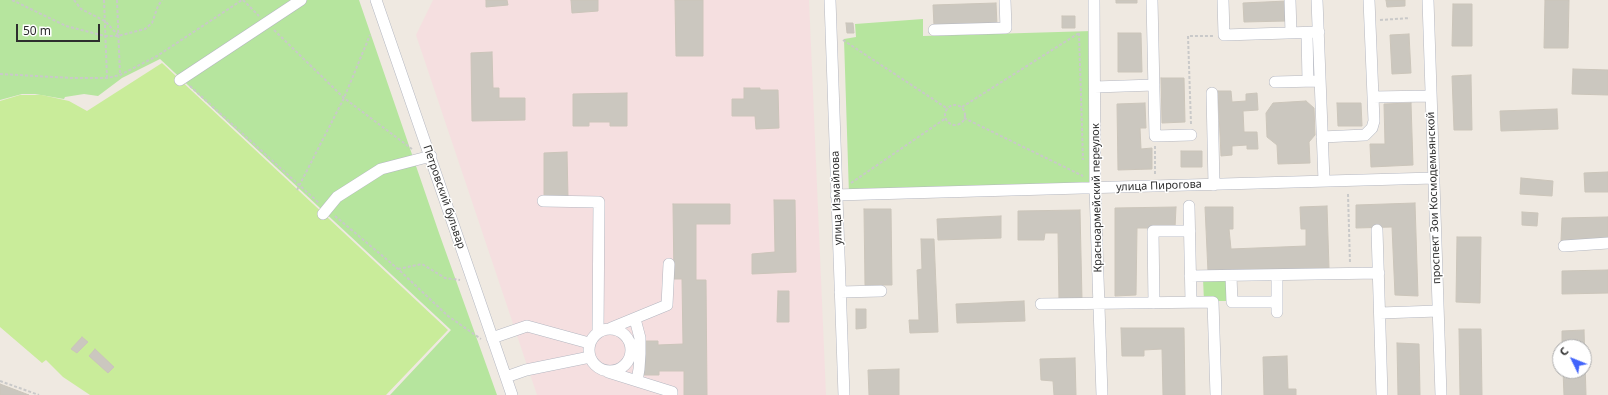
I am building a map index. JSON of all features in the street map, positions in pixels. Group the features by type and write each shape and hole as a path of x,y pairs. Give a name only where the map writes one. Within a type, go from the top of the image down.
{"street":[{"path":"180,80 301,0"},
{"name":"Петровский бульвар","path":"376,0 431,156 512,395"},
{"name":"улица Измайлова","path":"830,0 844,395"},
{"path":"934,30 1006,28 1005,0"},
{"name":"Красноармейский переулок","path":"1094,0 1095,188 1102,395"},
{"path":"1152,0 1155,136 1191,135"},
{"path":"1223,0 1224,35 1318,32"},
{"path":"1290,0 1291,33"},
{"path":"1317,0 1324,181"},
{"path":"1322,137 1365,135 1372,128 1374,121 1369,0"},
{"name":"проспект Зои Космодемьянской","path":"1428,0 1441,395"},
{"path":"1307,32 1308,81"},
{"path":"1275,82 1320,81"},
{"path":"1095,87 1154,85"},
{"path":"1212,93 1214,185"},
{"path":"1373,97 1431,96"},
{"path":"323,214 337,198 381,169 431,156"},
{"name":"улица Пирогова","path":"836,195 1434,178"},
{"path":"543,201 599,202 598,332"},
{"path":"1189,206 1191,302"},
{"path":"1377,230 1382,395"},
{"path":"1154,303 1153,231 1190,231"},
{"path":"1564,246 1608,243"},
{"path":"669,264 667,305 598,332 589,343 588,350 593,363 598,368 672,392 672,395"},
{"path":"1190,276 1379,273"},
{"path":"1232,276 1232,302 1277,307 1277,275"},
{"path":"840,292 881,291"},
{"path":"1041,304 1213,302 1216,395"},
{"path":"1380,313 1438,311"},
{"path":"635,318 640,338 637,381"},
{"path":"492,338 527,326 589,343"},
{"path":"605,371 612,371 624,365 631,353 628,339 624,334 611,328"},
{"path":"506,377 526,370 590,357"}],"path":[{"path":"12,0 66,26 105,36 118,36 145,29 152,23 158,6 162,0"},
{"path":"74,0 81,9 105,21 118,36"},
{"path":"104,0 107,78"},
{"path":"117,0 120,75"},
{"path":"0,74 72,78 107,78 120,75 157,56 242,0 344,98 412,148"},
{"path":"1370,20 1410,18"},
{"path":"962,107 965,113 962,121 956,124 950,122 946,118 946,112 953,105 962,107 1080,33 1083,161"},
{"path":"297,190 344,98 370,35"},
{"path":"1191,135 1188,36 1224,35"},
{"path":"843,40 948,109"},
{"path":"848,185 946,118"},
{"path":"964,118 1083,177 1083,169"},
{"path":"1155,136 1155,175"},
{"path":"1348,194 1350,273"},
{"path":"398,269 422,264 444,278 460,280"},
{"path":"0,381 39,395"}],"shaded area":[{"path":"433,0 809,0 826,395 537,395 416,35"}],"green space":[{"path":"0,0 359,0 439,233 497,395 390,395 451,330 160,59 122,78 98,96 84,94 65,97 64,99 35,94 22,94 0,100"},
{"path":"923,19 923,36 1092,31 1095,187 849,195 844,39 856,37 855,24"},
{"path":"162,63 448,330 386,395 90,395 63,377 46,360 42,363 0,327 0,101 20,95 42,95 69,101 87,111"},
{"path":"1203,279 1229,279 1229,301 1204,301"}],"building":[{"path":"486,0 507,0 508,5 486,7"},
{"path":"571,0 598,0 598,11 572,13"},
{"path":"675,0 703,0 703,56 676,56"},
{"path":"1116,0 1137,0 1137,3 1116,3"},
{"path":"1386,0 1405,0 1405,6 1387,7"},
{"path":"1545,0 1569,0 1568,48 1544,48"},
{"path":"1287,1 1287,21 1244,22 1243,3"},
{"path":"996,3 997,25 934,26 933,5"},
{"path":"1453,4 1472,4 1472,46 1452,46"},
{"path":"1062,16 1075,16 1075,28 1062,28"},
{"path":"846,23 853,23 854,33 847,33"},
{"path":"1118,33 1141,33 1142,72 1118,72"},
{"path":"1409,34 1411,73 1392,74 1390,35"},
{"path":"492,52 493,88 499,88 499,98 525,98 525,120 472,121 471,53"},
{"path":"1573,69 1608,70 1608,95 1572,94"},
{"path":"1471,75 1472,130 1454,130 1452,76"},
{"path":"1161,78 1184,78 1185,122 1162,123"},
{"path":"744,88 778,90 779,128 756,129 755,116 732,116 732,99 744,99"},
{"path":"1218,91 1231,91 1232,102 1246,101 1246,94 1257,93 1258,110 1243,111 1244,132 1257,132 1258,149 1247,149 1247,145 1232,146 1232,155 1221,156"},
{"path":"627,93 627,126 610,126 610,122 589,122 589,126 573,126 573,94"},
{"path":"1306,101 1314,108 1315,135 1309,142 1310,163 1278,164 1277,145 1267,137 1266,113 1273,103"},
{"path":"1145,103 1146,128 1140,128 1141,149 1152,148 1152,169 1118,170 1117,104"},
{"path":"1337,103 1361,103 1362,126 1338,126"},
{"path":"1411,103 1413,165 1371,167 1370,144 1385,144 1384,104"},
{"path":"1557,109 1558,129 1501,131 1500,111"},
{"path":"1181,151 1202,151 1202,167 1181,167"},
{"path":"567,152 568,198 544,199 544,153"},
{"path":"1608,172 1608,192 1585,192 1584,173"},
{"path":"1521,178 1553,181 1552,196 1520,194"},
{"path":"774,200 795,200 796,272 752,274 752,254 775,252"},
{"path":"1415,203 1418,296 1395,295 1392,227 1356,228 1356,205"},
{"path":"673,204 730,204 730,224 696,224 696,280 706,280 707,395 684,395 684,371 659,371 659,375 642,375 642,341 658,341 658,345 683,344 682,279 674,279"},
{"path":"1327,206 1329,268 1208,272 1205,207 1233,207 1233,229 1229,229 1231,249 1306,246 1306,229 1301,229 1300,207"},
{"path":"1176,207 1175,228 1137,228 1136,295 1115,296 1115,208"},
{"path":"864,209 891,209 892,285 865,285"},
{"path":"1080,210 1082,300 1059,301 1058,233 1045,233 1044,240 1018,240 1018,211"},
{"path":"1522,212 1538,213 1537,226 1522,225"},
{"path":"1001,216 1001,238 938,240 937,219"},
{"path":"1608,217 1608,240 1561,241 1562,218"},
{"path":"1457,237 1481,237 1480,303 1456,302"},
{"path":"921,239 934,239 938,332 910,333 909,320 919,320 917,270 922,269"},
{"path":"1608,270 1608,293 1562,294 1562,271"},
{"path":"778,291 789,291 789,322 777,322"},
{"path":"1024,301 1025,321 957,323 956,304"},
{"path":"856,309 866,309 866,328 856,329"},
{"path":"1121,328 1184,328 1185,395 1163,395 1162,349 1144,350 1144,356 1122,356"},
{"path":"1459,329 1481,329 1482,395 1460,395"},
{"path":"1584,330 1584,339 1562,339 1562,331"},
{"path":"82,337 88,342 77,353 71,349"},
{"path":"1397,343 1419,344 1420,395 1398,395"},
{"path":"95,349 114,367 108,373 89,356"},
{"path":"1287,356 1288,389 1296,389 1296,395 1264,395 1263,357"},
{"path":"1075,358 1076,395 1054,395 1053,381 1041,380 1040,359"},
{"path":"899,369 899,395 869,395 868,370"},
{"path":"1563,379 1586,379 1586,395 1564,395"},
{"path":"0,384 29,395 0,395"}]}
